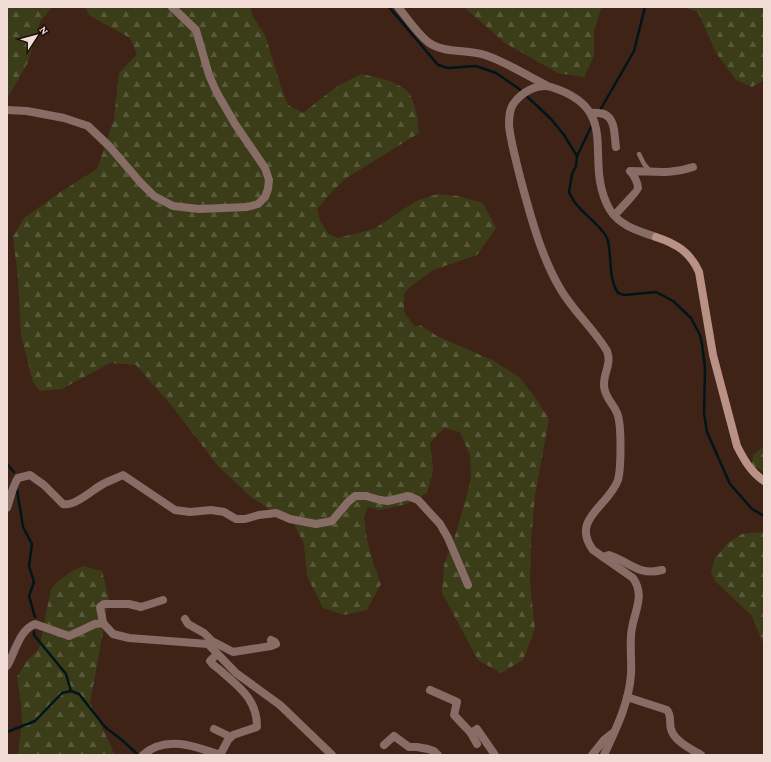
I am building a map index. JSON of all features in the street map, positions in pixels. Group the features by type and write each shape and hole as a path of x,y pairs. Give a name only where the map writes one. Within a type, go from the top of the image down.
{"street":[{"path":"7,110 26,111 64,118 88,126 109,146 154,196 173,206 199,209 247,207 258,204 265,197 268,189 269,180 266,168 235,124 217,94 209,75 196,30 172,7"},
{"path":"398,7 429,42 436,46 455,51 484,55 506,64 546,86 576,99 595,114 607,116 613,124 616,147"},
{"path":"546,86 530,90 516,101 510,112 509,125 511,142 530,214 547,261 561,290 604,345 609,356 604,385 606,397 615,409 620,424 619,478 615,487 589,518 586,537 593,550 633,578 637,584 640,602 632,627 630,647 631,673 627,697 622,715 604,755"},
{"path":"595,114 598,174 601,189 611,211 626,225 668,241 686,252 697,267 702,286 713,355 737,446 752,471 764,482"},
{"path":"615,215 636,193 638,188 630,171 665,173 683,171 693,167"},
{"path":"7,508 13,486 18,478 30,475 44,485 63,504 66,505 76,501 105,482 123,475 175,510 190,512 212,510 224,512 236,519 276,514 290,519 316,524 332,521 355,496 366,496 388,501 408,496 418,500 440,524 448,538 468,585"},
{"path":"603,557 609,555 638,569 651,573 662,570"},
{"path":"163,600 141,607 129,604 104,604 100,607 103,623 113,634 129,638 210,643 233,652 276,644 271,640"},
{"path":"185,619 188,624 204,633 217,654 236,673 280,705 332,755"},
{"path":"7,666 27,629 35,624 69,636 95,624 103,623"},
{"path":"143,755 149,749 169,744 179,744 193,746 220,755 228,740 233,735 257,726 255,708 249,699 210,661 217,654"},
{"path":"430,690 457,702 454,715 471,733 477,744"},
{"path":"627,697 667,710 670,713 670,725 673,734 701,755"},
{"path":"214,729 231,737"},
{"path":"471,733 477,729 495,755"},
{"path":"592,755 604,740 614,733"},
{"path":"384,744 394,736 409,747 428,749 434,751 438,755"}],"lane":[{"path":"639,154 644,164 652,172"}],"green space":[{"path":"7,7 52,7 40,22 28,62 7,99"},
{"path":"85,7 250,7 253,17 265,35 288,105 303,113 336,87 361,74 389,81 405,89 414,103 419,133 345,179 327,197 317,209 320,220 328,234 338,238 374,229 416,201 438,194 458,196 483,203 496,228 477,255 433,270 414,284 404,293 404,312 415,327 420,325 437,336 494,361 519,377 549,419 535,495 531,541 530,584 535,629 523,660 501,673 478,660 442,593 444,565 457,530 471,479 470,455 460,432 444,428 430,443 433,470 427,493 407,504 380,510 368,507 364,517 367,540 381,584 367,610 344,615 323,608 307,576 304,544 294,524 252,498 218,466 171,405 136,365 110,363 62,389 40,391 33,382 21,335 18,278 13,237 24,218 59,193 97,169 114,119 119,73 137,54 130,38 90,16"},
{"path":"464,7 604,7 601,9 594,31 594,56 584,77 558,73 505,43"},
{"path":"684,7 764,7 764,80 752,87 736,80 716,53 698,12"},
{"path":"764,446 764,472 752,465 753,455"},
{"path":"764,533 764,646 752,616 715,581 711,572 715,558 728,543 742,534"},
{"path":"83,566 102,571 109,599 90,703 114,755 18,755 22,722 17,677 27,661 39,649 51,589 58,581 72,571"}],"waterway":[{"path":"389,7 438,65 448,68 476,66 496,73 518,88 551,119 564,135 577,156 569,192 580,209 602,230 607,238 610,252 612,280 618,293 624,295 656,292 673,301 691,318 700,335 705,368 704,413 707,432 730,484 752,509 764,516"},
{"path":"599,112 634,51 645,7"},
{"path":"577,156 592,125"},
{"path":"7,464 14,472"},
{"path":"17,490 23,527 32,544 29,566 34,582 29,596 35,617"},
{"path":"34,632 34,635 66,674 71,691"},
{"path":"7,732 35,721 62,693 71,691 79,694 105,727 138,755"}]}
